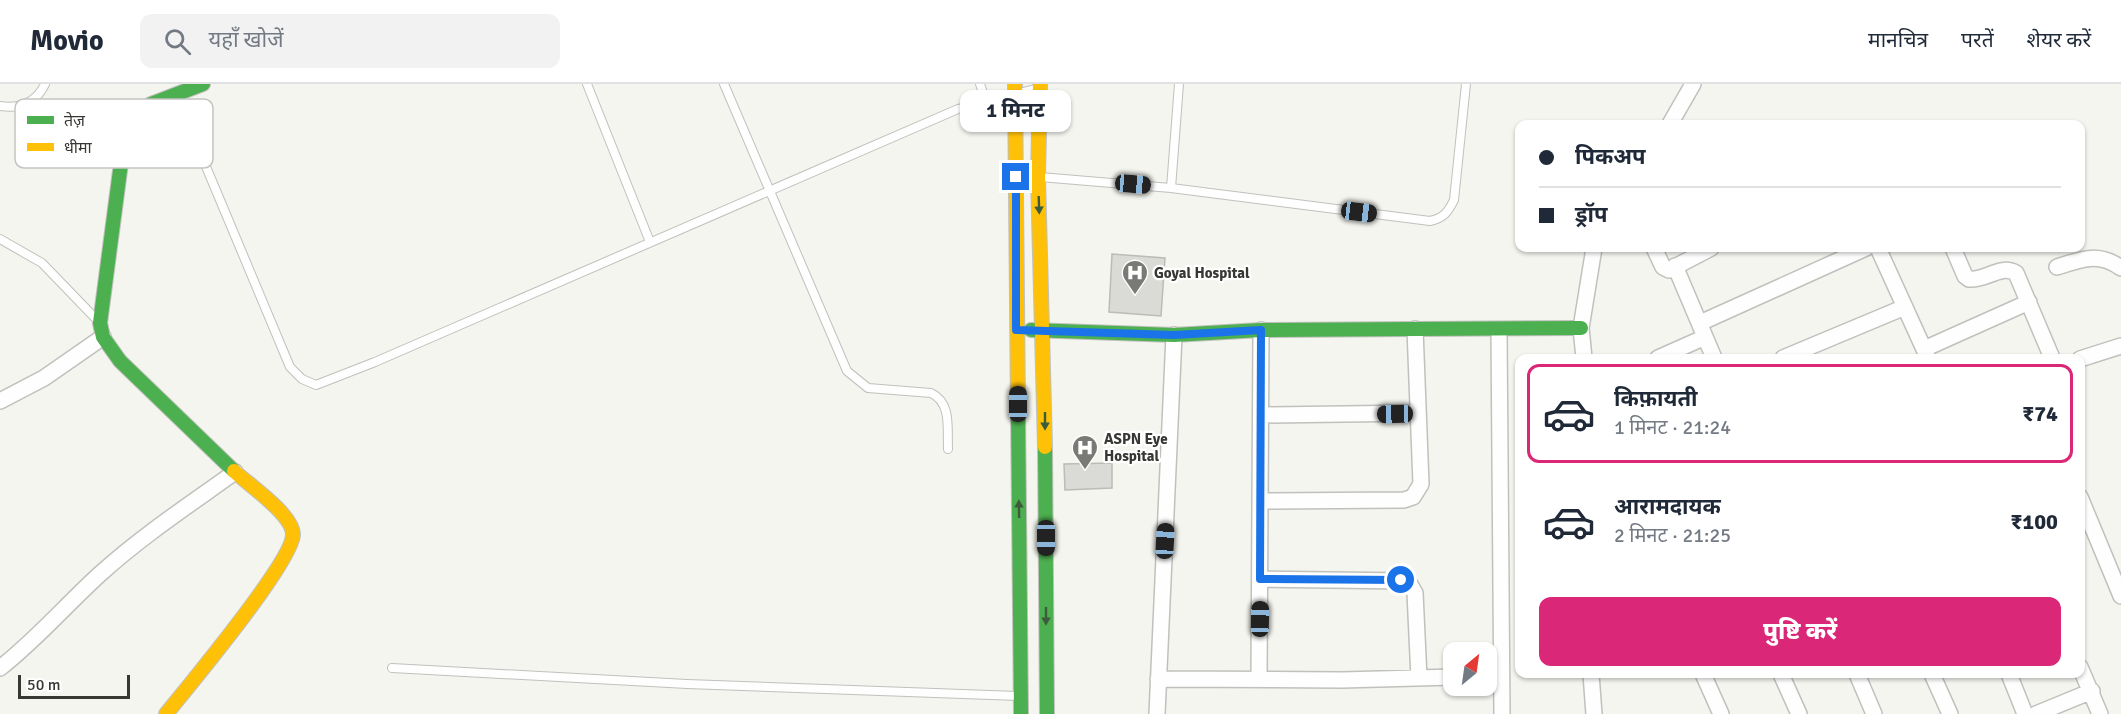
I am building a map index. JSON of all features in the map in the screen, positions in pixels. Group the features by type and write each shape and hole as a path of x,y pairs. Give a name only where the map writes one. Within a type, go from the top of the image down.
{"street":[{"path":"165,99 203,84"},
{"path":"1672,120 1693,84"},
{"path":"1040,86 1038,177 1044,330 1047,714"},
{"path":"1015,89 1021,714"},
{"path":"121,168 101,330 120,361 235,472 286,517 293,534 288,551 230,635 166,714"},
{"path":"1584,354 1581,328 1593,252"},
{"path":"1656,252 1666,270 1703,252"},
{"path":"1665,354 1702,331 1858,252"},
{"path":"1880,252 1926,354 2029,302"},
{"path":"1955,252 1965,276 1974,280 2010,270 2019,278 2050,354"},
{"path":"2057,267 2089,257 2101,258 2121,268"},
{"path":"1675,266 1712,354"},
{"path":"1793,354 1905,307"},
{"path":"1016,330 1174,335 1261,330 1581,328"},
{"path":"1260,501 1404,500 1413,497 1421,484 1415,329"},
{"path":"0,401 44,378 101,330"},
{"path":"1259,679 1261,330"},
{"path":"1499,330 1502,714"},
{"path":"1157,714 1174,335"},
{"path":"2085,357 2121,346"},
{"path":"1261,415 1418,413"},
{"path":"0,668 21,651 101,573 155,529 235,472"},
{"path":"2085,509 2121,596"},
{"path":"1260,579 1408,582 1415,593 1419,678"},
{"path":"1497,675 1502,675"},
{"path":"1158,679 1443,677"},
{"path":"2085,677 2100,714"},
{"path":"1594,678 1594,714"},
{"path":"1704,678 1721,714"},
{"path":"1783,678 1799,714"},
{"path":"1859,678 1874,714"},
{"path":"1934,678 1950,714"},
{"path":"2011,678 2025,714"},
{"path":"2036,714 2092,691"}],"lane":[{"path":"33,99 39,95 45,84"},
{"path":"587,84 650,242"},
{"path":"724,84 771,190 816,304 847,371 868,388 931,393 940,398 945,405 948,449"},
{"path":"980,84 986,102"},
{"path":"1171,188 1179,84"},
{"path":"1038,177 1171,188 1430,221 1440,219 1448,212 1454,200 1466,84"},
{"path":"207,168 290,367 302,380 316,385 375,363 958,109 986,102 1015,89 1040,86"},
{"path":"176,94 178,99"},
{"path":"0,106 15,105"},
{"path":"0,239 42,263 101,330"},
{"path":"392,668 698,685 1020,696"}],"building":[{"path":"1112,254 1165,258 1161,316 1109,312"},
{"path":"1112,463 1112,488 1065,490 1064,464"}],"traffic: fast":[{"path":"164,99 203,84"},
{"path":"120,168 100,323 103,337 120,361 234,471"},
{"path":"1031,330 1174,335 1261,330 1581,328"},
{"path":"1018,409 1021,714"},
{"path":"1045,447 1047,714"}],"traffic: slow":[{"path":"1015,84 1018,409"},
{"path":"1040,84 1038,177 1045,447"},
{"path":"166,714 259,596 289,548 293,534 291,526 278,509 234,471"}],"place":[{"name":"Goyal Hospital","path":"1135,296"},
{"name":"ASPN Eye Hospital","path":"1085,471"}],"route":[{"path":"1016,177 1016,330 1174,335 1261,330 1260,579 1401,580"}]}
